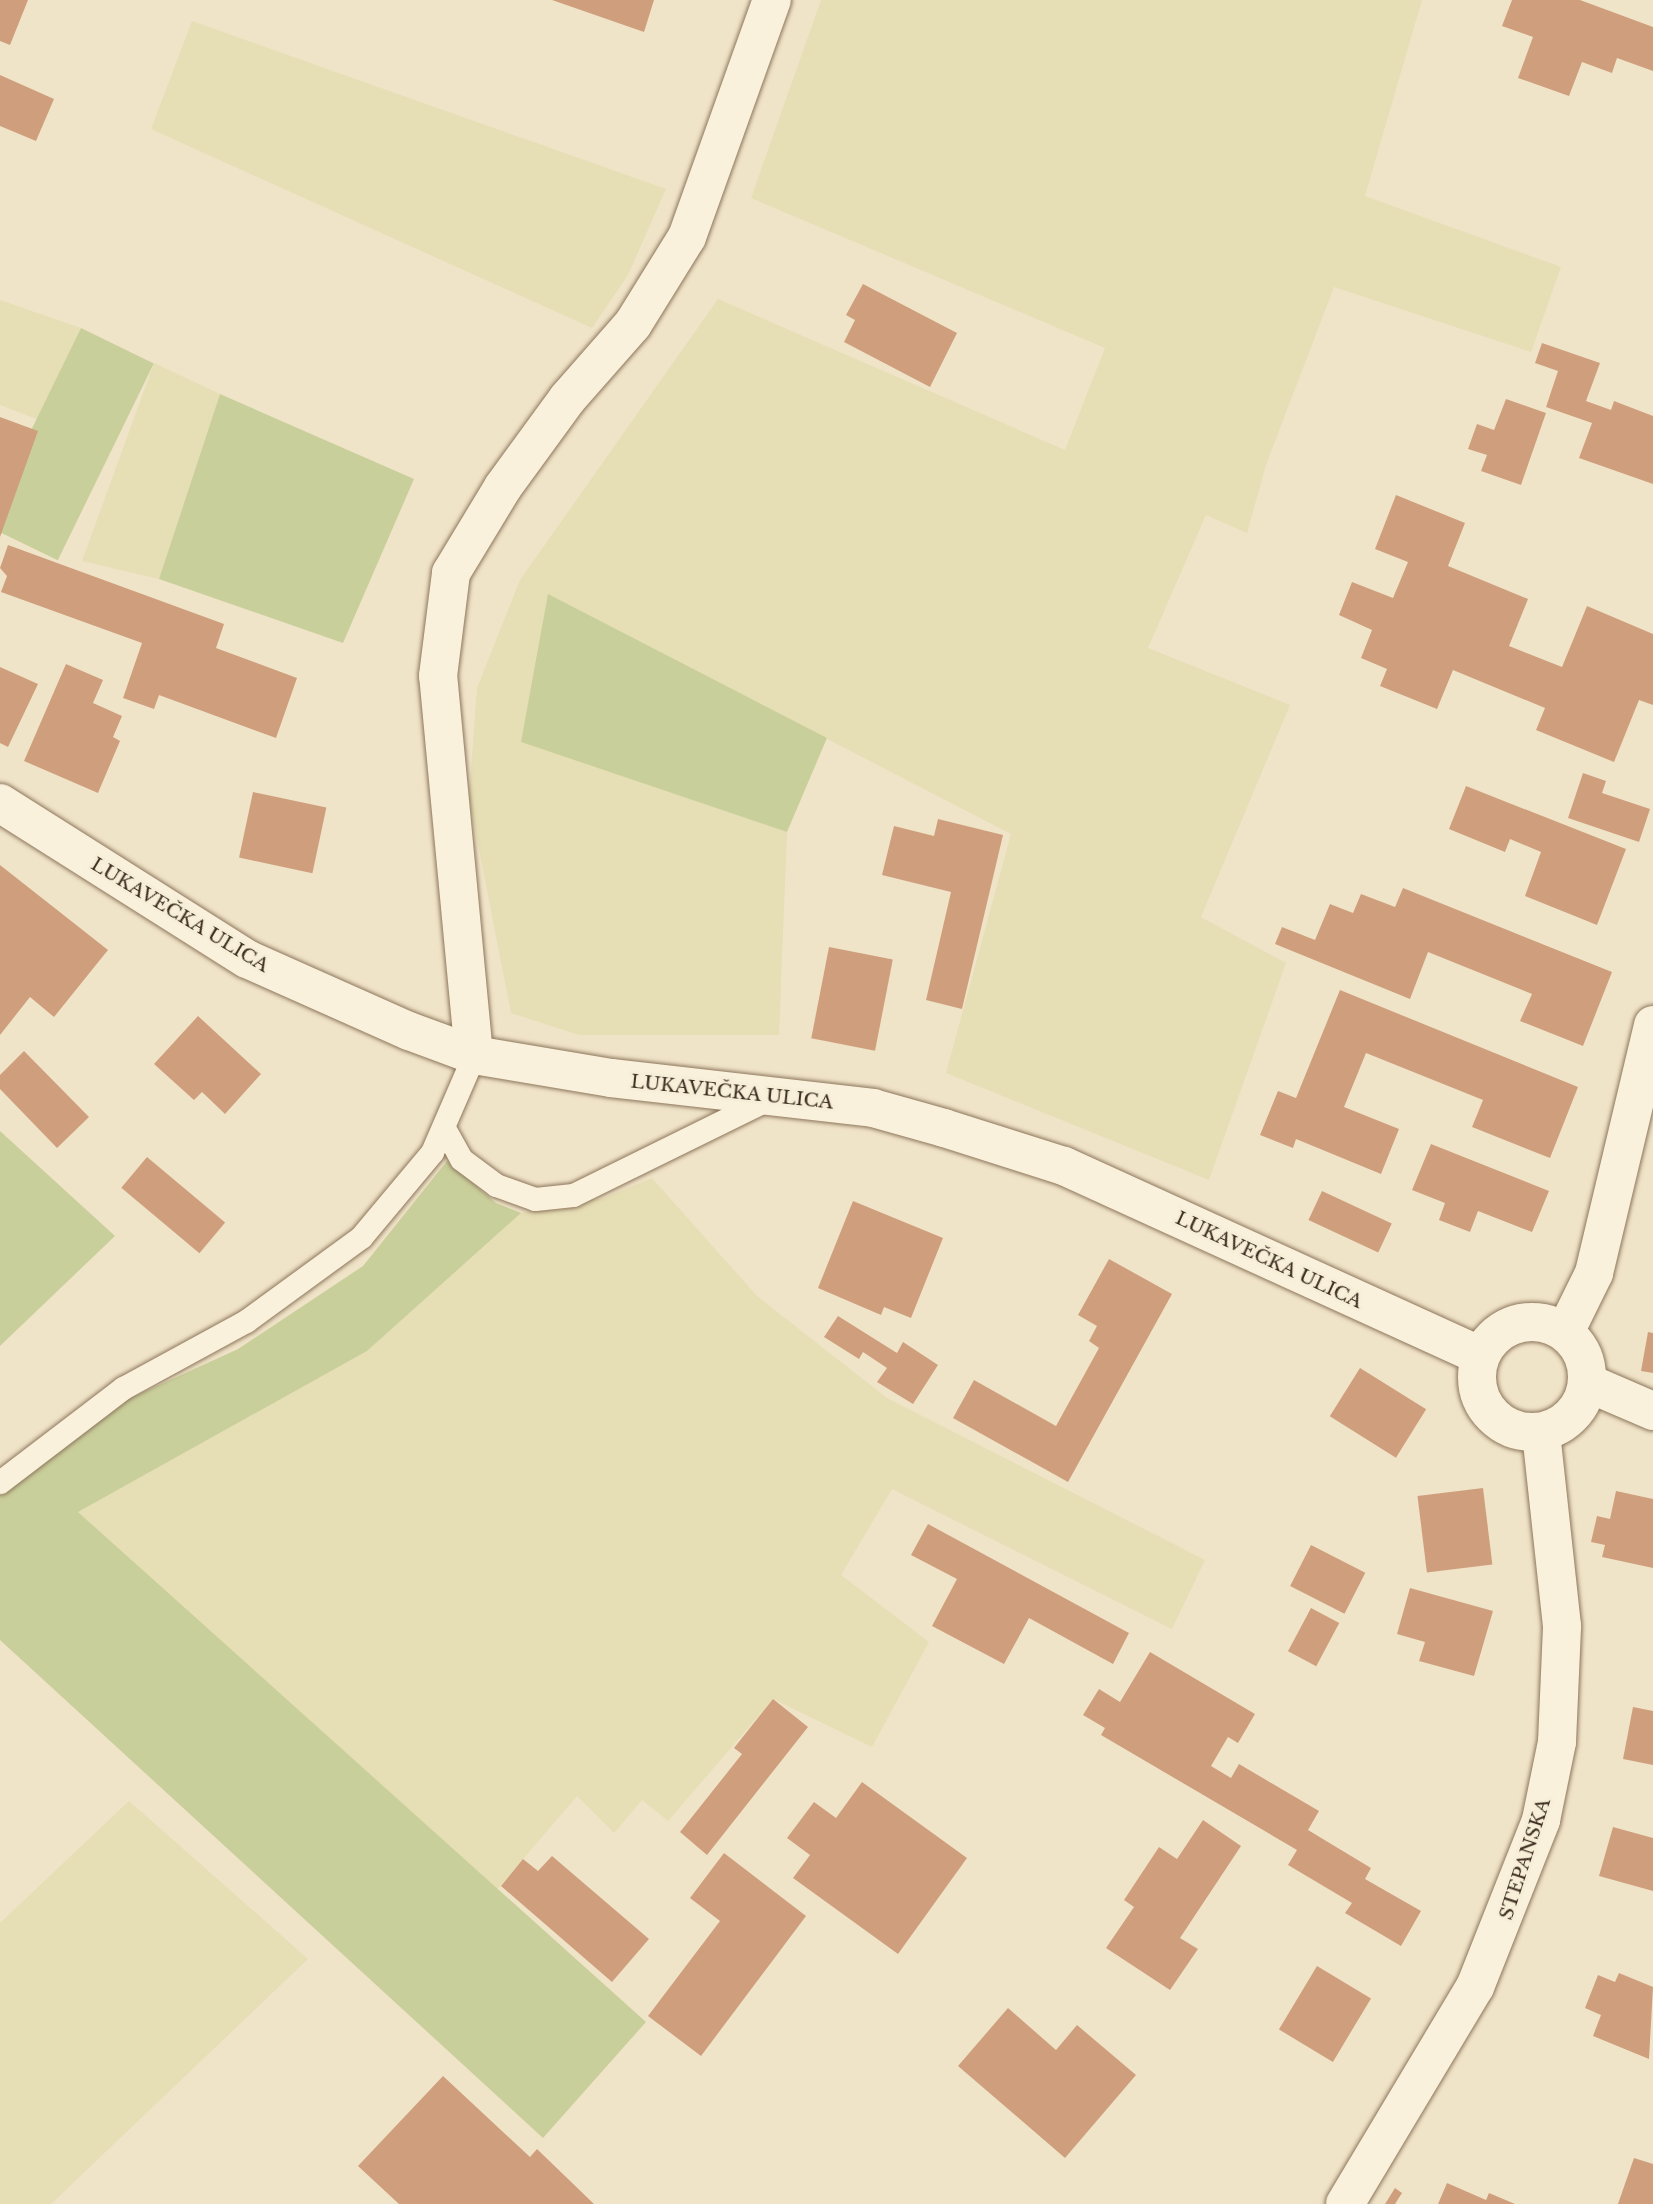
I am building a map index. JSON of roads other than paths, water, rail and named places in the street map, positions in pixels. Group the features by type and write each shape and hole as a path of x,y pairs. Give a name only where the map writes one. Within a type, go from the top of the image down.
{"street":[{"path":"474,1055 438,676 451,573 503,487 568,398 633,324 687,237 772,0"},
{"name":"LUKAVEČKA ULICA","path":"0,803 247,959 331,1001 474,1055 611,1078 873,1108 1064,1166 1480,1356"},
{"path":"1565,1332 1594,1273 1653,1025"},
{"path":"1530,1321 1565,1332 1582,1355 1588,1383 1573,1416 1541,1433 1514,1430 1491,1416 1476,1377 1480,1356 1492,1339 1509,1326 1530,1321"},
{"path":"1588,1383 1653,1411"},
{"name":"STEPANSKA","path":"1345,2204 1475,1987 1541,1820 1557,1742 1562,1626 1541,1433"}],"lane":[{"path":"0,1482 123,1388 235,1328 351,1245 390,1206 444,1129 474,1055"},
{"path":"444,1129 461,1159 496,1185 535,1199 573,1195 777,1095"}]}
